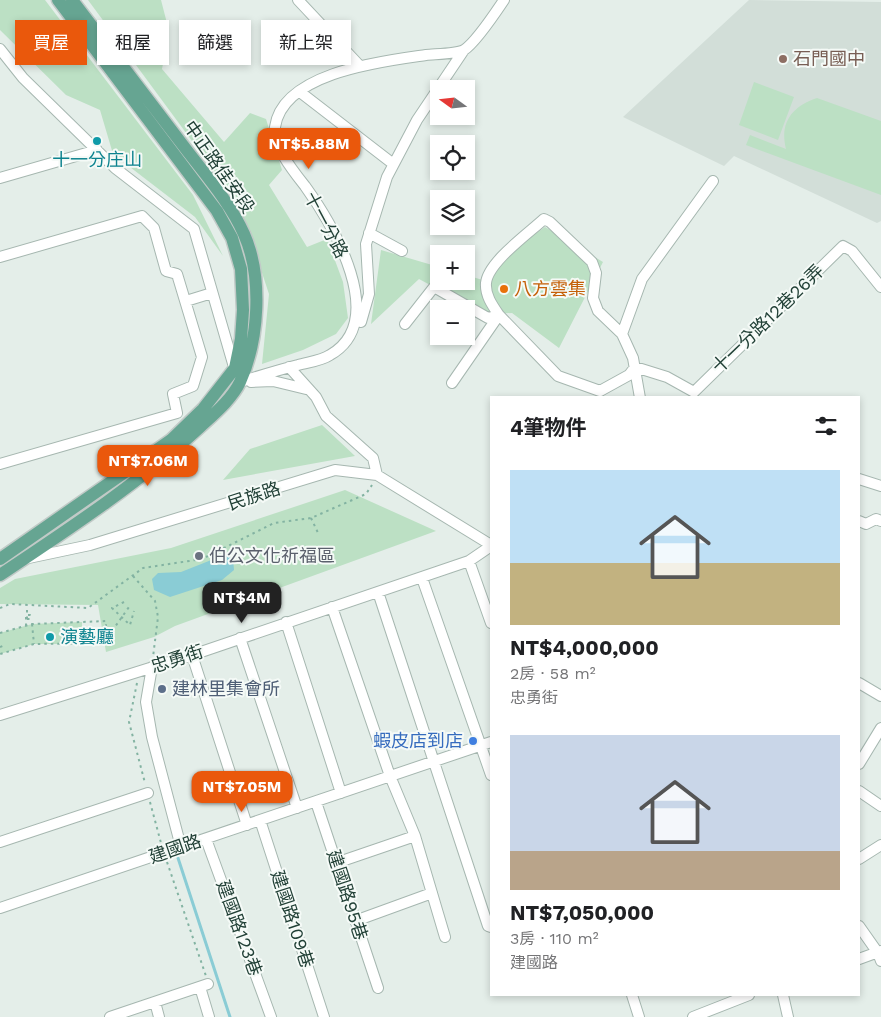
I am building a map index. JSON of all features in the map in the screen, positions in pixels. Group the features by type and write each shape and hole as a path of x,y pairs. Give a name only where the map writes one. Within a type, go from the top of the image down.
{"main road":[{"name":"中正路佳安段","path":"58,0 217,211 232,238 241,269 243,310 241,339 235,368"},
{"name":"中正路佳安段","path":"72,0 219,193 244,234 255,270 257,304 250,350 240,382"},
{"path":"0,559 171,440 203,409 235,368"},
{"path":"0,575 87,516 178,447 213,414 240,382"}],"street":[{"path":"298,0 359,65"},
{"path":"240,382 330,356 352,336 360,324 368,294 366,244 392,164 417,120 464,50 482,30 504,0"},
{"path":"0,50 23,78 115,168 194,229 240,382"},
{"name":"十一分路","path":"352,336 358,309 353,278 320,208 280,149 274,127 280,113 291,98 314,82 359,65 464,50"},
{"path":"300,92 392,164"},
{"path":"0,178 97,150"},
{"path":"622,334 642,279 714,181"},
{"path":"0,257 142,216 154,228 166,271 177,274 202,357 194,386 173,394 177,413 0,464"},
{"path":"635,367 629,375 600,391 558,376 499,315 491,303 487,290 489,274 493,266 544,220 550,222 592,262 596,273 593,298 598,311 622,334 633,358 635,367 640,396"},
{"path":"369,233 402,252"},
{"name":"十一分路12巷26弄","path":"635,367 667,377 694,392 843,246 852,251 881,288"},
{"path":"405,324 434,287 488,318 499,315"},
{"path":"186,301 212,293"},
{"path":"452,383 499,315"},
{"path":"289,367 306,389 316,396 326,416 338,429 373,458 377,475"},
{"path":"240,382 274,382 306,389"},
{"name":"民族路","path":"0,559 36,558 90,546 335,470 377,475 490,545"},
{"path":"860,479 881,486"},
{"path":"860,521 866,524 876,519 881,521"},
{"name":"忠勇街","path":"0,715 422,578 469,561 490,547"},
{"path":"469,561 490,620"},
{"path":"422,578 451,660 486,744 490,768"},
{"path":"378,592 488,926 490,927"},
{"path":"332,606 390,776 415,836 445,937"},
{"path":"286,622 340,793"},
{"path":"240,638 297,808"},
{"path":"192,654 247,825"},
{"path":"152,667 146,702 157,756 181,847"},
{"path":"860,684 881,696"},
{"path":"860,762 881,728"},
{"name":"建國路","path":"1,906 486,744"},
{"path":"860,791 881,806"},
{"path":"0,842 148,793"},
{"name":"建國路95巷","path":"316,802 378,988"},
{"name":"建國路109巷","path":"260,820 324,1017"},
{"path":"336,863 415,836"},
{"name":"建國路123巷","path":"206,839 271,1017"},
{"path":"860,858 881,845"},
{"path":"355,921 432,893"},
{"path":"860,927 880,955 860,959"},
{"path":"110,1017 204,986 209,1017"},
{"path":"632,996 639,1017"},
{"path":"693,1017 746,996"},
{"path":"783,996 788,1017"},
{"path":"155,1002 159,1017"}],"path":[{"path":"0,608 10,604 88,608 143,568 202,559 274,523 312,518 366,494 377,475"},
{"path":"312,518 319,535"},
{"path":"132,575 155,601 158,617 152,667"},
{"path":"124,602 112,608 130,625 134,611"},
{"path":"26,626 26,615 30,615 30,619 27,619 27,605"},
{"path":"106,632 112,631 120,616 129,607"},
{"path":"0,633 32,624 106,621 106,643 34,644 0,654"},
{"path":"32,624 34,644"},
{"path":"0,647 5,645"},
{"path":"140,671 129,722 164,853 204,986"}],"shaded area":[{"name":"石門國中","path":"749,0 881,2 881,221 877,223 734,156 724,166 623,117"}],"green space":[{"path":"0,0 45,0 60,20 15,20 15,45 0,30"},
{"path":"88,0 161,0 166,20 103,20"},
{"path":"87,55 193,195 223,256 195,217 113,154 100,110 66,95 36,65 87,65"},
{"path":"136,65 163,65 162,69 224,142 250,113 266,119 282,170 269,185 307,247 327,239 343,282 348,318 336,334 303,350 262,364 269,294 240,206"},
{"path":"754,82 794,97 778,140 739,125"},
{"path":"817,98 881,121 881,195 746,145 750,135 786,149 784,139 786,123 790,116 808,101"},
{"path":"545,227 603,262 559,348 512,313 484,314 475,309 475,300 458,300 439,290 475,290 475,278 486,281 495,262"},
{"path":"381,250 430,264 430,285 419,279 371,324"},
{"path":"322,425 355,456 223,480 250,449"},
{"path":"345,490 436,531 175,626 154,637 106,652 98,605 0,604 0,588 15,579 171,548"},
{"name":"演藝廳","path":"82,622 82,644 34,644 0,654 0,633 32,624"}],"water":[{"path":"224,555 233,558 234,570 222,580 170,597 154,590 152,579 158,573 181,572"}],"waterway":[{"path":"178,858 230,1017"}],"place":[{"name":"石門國中","path":"783,59"},
{"name":"十一分庄山","path":"97,141"},
{"name":"八方雲集","path":"504,289"},
{"name":"伯公文化祈福區","path":"199,556"},
{"name":"演藝廳","path":"50,637"},
{"name":"建林里集會所","path":"162,689"},
{"name":"蝦皮店到店","path":"473,741"}]}
